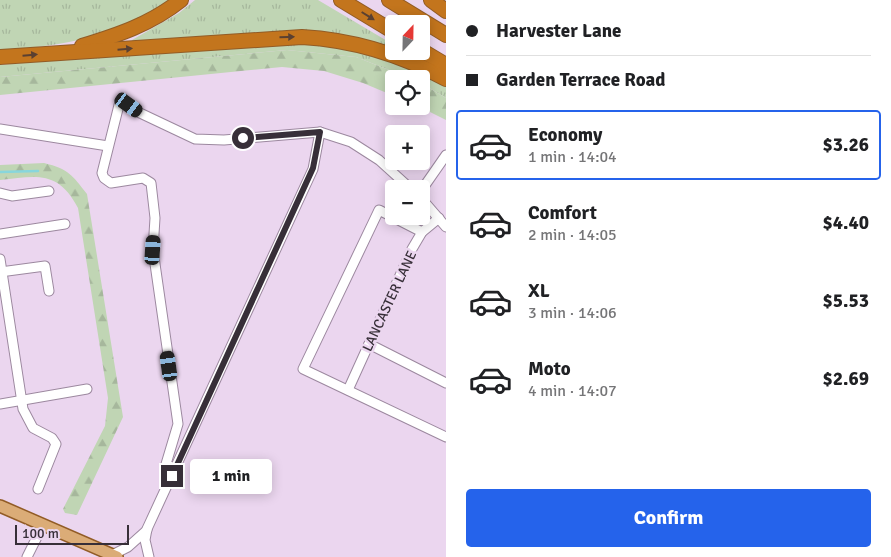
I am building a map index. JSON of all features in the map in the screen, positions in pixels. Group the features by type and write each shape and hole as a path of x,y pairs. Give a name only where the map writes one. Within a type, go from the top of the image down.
{"highway":[{"path":"59,52 126,33 163,14 181,0"},
{"path":"341,0 385,27"},
{"path":"389,0 446,35"},
{"path":"431,0 446,11"},
{"path":"0,57 117,50 268,37 331,38 388,52 446,79"},
{"path":"430,55 446,65"}],"main road":[{"path":"0,506 115,556"}],"street":[{"path":"175,469 166,464 178,424 154,260 152,188 146,178 111,183 107,181 102,173 117,108 122,104 195,139 224,140 320,132 351,142 379,160 401,180"},
{"path":"0,129 108,146"},
{"path":"150,557 146,540 147,529 313,168 320,132"},
{"path":"429,180 446,155"},
{"path":"0,193 12,196 49,191"},
{"path":"430,208 446,226"},
{"path":"422,232 379,210 303,369 446,437"},
{"name":"LANCASTER LANE","path":"348,390 412,249 422,232 439,218"},
{"path":"0,234 65,224"},
{"path":"0,259 23,409 33,428 52,438 56,444 38,489"},
{"path":"1,272 45,266 49,291"},
{"path":"368,344 446,382"},
{"path":"0,404 87,389"},
{"path":"27,557 43,525"},
{"path":"115,556 128,547 147,529"}],"green space":[{"path":"0,0 171,0 131,23 89,38 46,46 0,51"},
{"path":"195,0 318,0 385,40 385,47 352,37 332,34 133,43 132,40 179,13"},
{"path":"252,42 346,45 415,70 389,70 356,57 287,50 0,77 0,65"},
{"path":"287,50 356,57 389,70 385,70 385,92 324,71 282,67 0,95 0,77"},
{"path":"430,77 446,86 446,98 430,88"},
{"path":"430,88 446,98 446,120 430,112"},
{"path":"44,163 65,170 87,194 123,417 77,515 65,513 63,509 105,426 108,398 78,208 63,187 54,181 36,177 0,180 0,165"}],"waterway":[{"path":"0,172 38,171"}],"route":[{"path":"172,476 313,168 318,153 320,132 310,131 243,138"}]}
